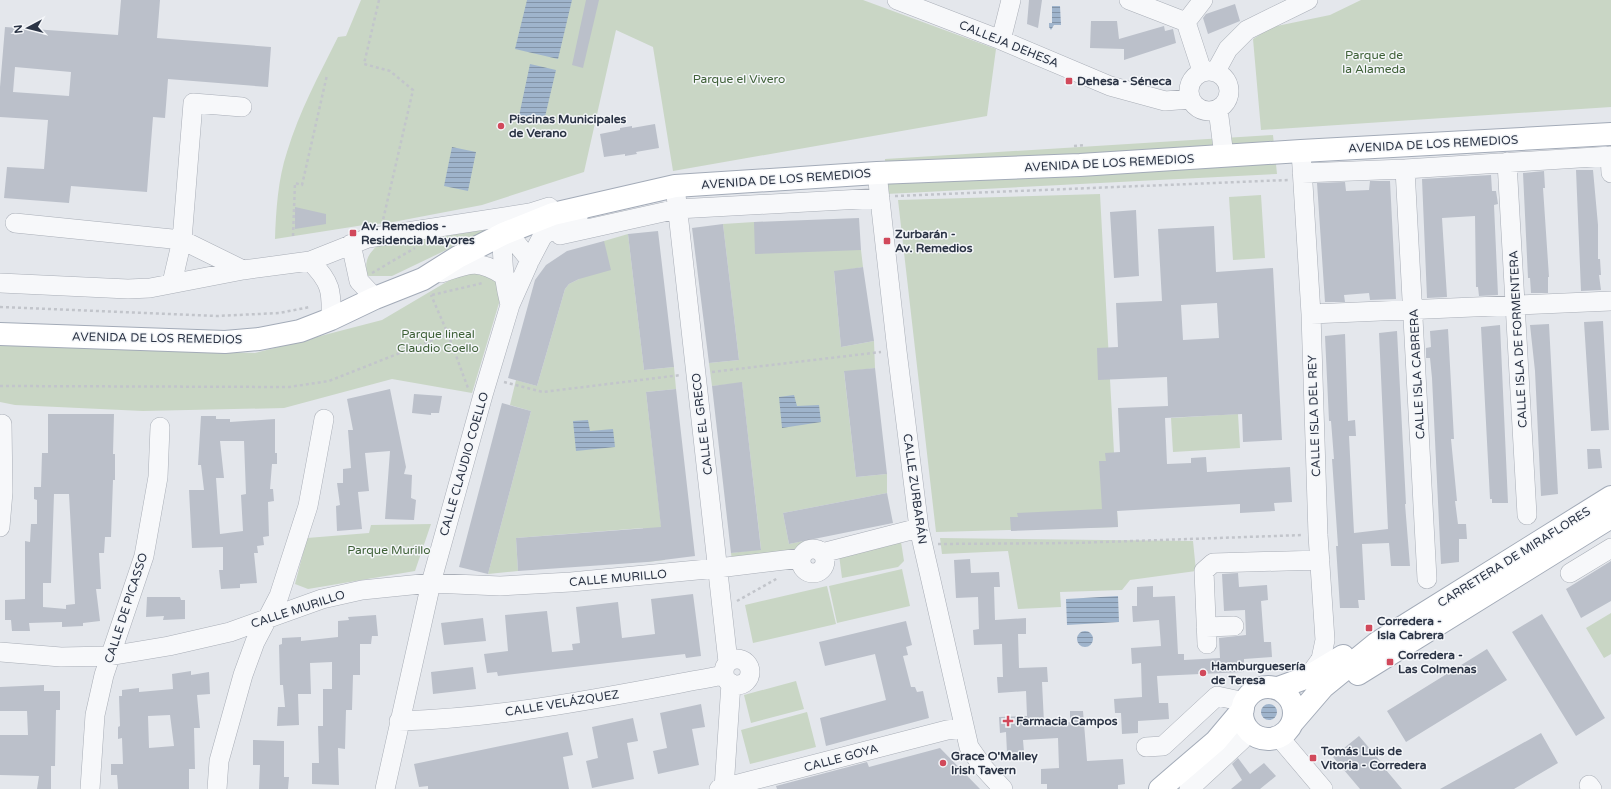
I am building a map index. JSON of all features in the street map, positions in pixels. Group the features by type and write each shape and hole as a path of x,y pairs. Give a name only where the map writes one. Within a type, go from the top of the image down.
{"main road":[{"name":"AVENIDA DE LOS REMEDIOS","path":"0,334 225,342 259,339 300,331 331,320 375,298 427,287 458,257 503,234 553,214 608,200 675,186 877,174 1080,165 1611,134"},
{"name":"CARRETERA DE MIRAFLORES","path":"1268,734 1315,682 1611,498"},
{"name":"CARRETERA DE MIRAFLORES","path":"1160,789 1216,741 1244,705 1249,695 1262,687 1278,688 1358,674 1611,517"},
{"path":"1200,755 1268,734 1294,715 1294,706 1285,692 1278,688"},
{"path":"1244,705 1244,723 1253,734 1268,734"}],"street":[{"path":"1001,40 1011,0"},
{"path":"1129,0 1186,22 1209,71 1224,76 1229,85 1229,94 1226,103 1218,109 1208,111 1197,107 1190,99 1190,83 1195,76 1209,71 1247,30 1308,0"},
{"path":"1186,22 1203,0"},
{"name":"CALLEJA DEHESA","path":"907,2 1110,86 1165,101 1190,99"},
{"path":"172,284 182,240 193,103 242,107"},
{"path":"1218,109 1224,156"},
{"name":"CALLE ISLA DEL REY","path":"1301,151 1311,314 1318,535 1325,640 1315,682"},
{"name":"AVENIDA DE LOS REMEDIOS","path":"1302,176 1507,162 1611,162"},
{"name":"CALLE ISLA DE FORMENTERA","path":"1507,162 1527,515"},
{"name":"CALLE ISLA CABRERA","path":"1405,169 1414,310 1427,579"},
{"name":"CALLE ZURBARÁN","path":"877,174 888,200 897,350 921,536 963,728 969,747 983,767 1003,789"},
{"name":"CALLE EL GRECO","path":"675,186 718,568 728,673 722,789"},
{"path":"0,283 128,289 172,284 243,270 310,261 350,244 379,236 530,213 580,197 608,200"},
{"name":"AVENIDA DE LOS REMEDIOS","path":"510,305 542,237 557,223 584,216 608,200"},
{"name":"AVENIDA DE LOS REMEDIOS","path":"530,260 559,236 677,209 888,200"},
{"path":"16,223 182,240 243,270"},
{"path":"503,234 517,244 530,260"},
{"path":"503,234 501,256 503,275 510,305"},
{"path":"350,244 359,281 375,298"},
{"path":"310,261 324,275 332,297 331,320"},
{"name":"AVENIDA DE LOS REMEDIOS","path":"427,287 477,263 490,266 503,275"},
{"path":"1311,314 1611,301"},
{"name":"CALLE CLAUDIO COELLO","path":"385,789 431,582 483,394 510,305"},
{"path":"217,789 219,761 243,675 255,642 279,596 308,506 324,420"},
{"path":"0,527 3,492 2,424"},
{"name":"CALLE DE PICASSO","path":"90,789 95,714 110,656 118,638 144,556 158,477 160,427"},
{"path":"801,561 810,573 821,571 825,564 822,553 921,536"},
{"path":"1570,573 1611,548"},
{"path":"1234,626 1207,635 1204,571 1209,565 1213,563 1320,560"},
{"name":"CALLE MURILLO","path":"0,652 61,657 110,656 169,646 230,632 268,617 322,599 362,590 431,582 500,586 572,582 801,561"},
{"name":"CALLE VELÁZQUEZ","path":"399,721 480,715 560,706 728,673"},
{"path":"1146,747 1163,746 1217,696 1244,705"},
{"name":"CALLE GOYA","path":"722,789 947,730 963,728"},
{"path":"1189,789 1268,734 1323,789"}],"path":[{"path":"379,0 364,64 390,71 413,90 379,236"},
{"path":"293,236 295,183 302,185 327,75"},
{"path":"888,200 895,196 1302,176"},
{"path":"359,281 421,244"},
{"path":"483,394 469,390 448,334 427,287 485,282"},
{"path":"0,307 217,316 279,313 317,305 332,297"},
{"path":"0,386 289,387 329,381 448,334"},
{"path":"710,372 875,353"},
{"path":"515,385 543,392 675,376"},
{"path":"921,536 1075,543 1318,535"},
{"path":"721,610 801,561"}],"green space":[{"name":"Parque el Vivero","path":"361,0 863,0 996,49 987,116 673,171 653,47 616,30 584,172 482,205 388,223 364,225 275,239 277,206 284,162 297,122 338,37 346,36"},
{"name":"Parque de la Alameda","path":"1361,0 1611,0 1611,107 1261,130 1253,39 1272,27 1330,15"},
{"path":"1273,135 1277,174 886,194 885,159"},
{"path":"1100,194 1118,527 936,532 898,200"},
{"path":"1261,195 1265,258 1233,260 1229,197"},
{"path":"754,222 861,250 863,267 834,272 841,347 874,341 875,368 844,372 856,477 887,474 887,493 783,513 789,544 803,541 803,545 789,552 732,561 731,553 761,549 742,383 712,386 709,363 739,360 723,224"},
{"path":"490,229 392,276 367,276 366,267 368,256 377,246"},
{"path":"628,234 644,370 674,367 676,389 646,392 665,560 647,562 643,528 516,538 518,571 488,574 531,411 510,405 516,380 537,386 565,289 569,284 579,279 604,241"},
{"name":"Parque lineal Claudio Coello","path":"465,271 491,272 502,293 472,393 392,379 284,408 143,411 15,405 0,402 0,345 255,353 382,320"},
{"path":"1238,414 1240,448 1173,452 1171,418"},
{"name":"Parque Murillo","path":"431,524 415,571 308,589 295,584 307,538 369,533 371,525"},
{"path":"940,538 1193,541 1196,571 1130,580 1122,590 1060,592 1061,607 1018,609 1008,551 942,554"},
{"path":"901,542 904,561 898,567 842,578 839,555"},
{"path":"902,569 910,606 837,623 829,586"},
{"path":"827,586 836,624 753,643 745,605"},
{"path":"1611,613 1611,654 1604,658 1586,628"},
{"path":"796,681 804,709 751,723 744,695"},
{"path":"807,712 816,747 750,764 741,730"}],"water":[{"path":"527,0 572,0 558,59 515,49"},
{"path":"1052,6 1060,6 1061,25 1054,25 1051,30 1049,23 1052,23"},
{"path":"530,64 556,70 544,121 519,116"},
{"path":"452,147 476,152 468,191 444,186"},
{"path":"794,395 797,406 819,405 821,422 782,428 779,397"},
{"path":"588,420 590,431 613,429 615,447 576,451 573,421"},
{"path":"1118,596 1119,622 1067,625 1066,599"},
{"path":"1085,631 1092,636 1093,639 1088,646 1085,647 1078,642 1077,639 1082,632"},
{"path":"1266,704 1272,704 1277,709 1275,718 1272,720 1266,720 1261,715 1261,709"}],"building":[{"path":"121,0 160,0 157,38 271,47 268,87 168,79 165,118 153,117 147,192 71,186 69,203 4,198 7,167 44,169 48,120 0,117 0,87 5,27 118,35","holes":["15,67 71,72 69,96 13,92"]},
{"path":"586,0 599,0 583,68 572,65"},
{"path":"1029,0 1042,0 1038,28 1027,24"},
{"path":"1235,4 1240,21 1208,34 1203,18 1206,14"},
{"path":"1091,21 1117,21 1119,39 1164,26 1165,31 1173,29 1176,43 1124,60 1124,49 1090,48"},
{"path":"655,124 659,148 636,152 637,154 625,156 625,154 604,157 600,134 620,130 620,128 632,126 632,128"},
{"path":"1576,170 1593,170 1598,225 1598,259 1600,259 1601,275 1599,275 1601,290 1581,291"},
{"path":"1544,171 1545,188 1543,188 1549,277 1548,293 1531,293 1530,278 1528,278 1523,173"},
{"path":"1491,175 1492,191 1496,191 1498,204 1494,205 1498,295 1479,296 1478,287 1476,287 1475,216 1442,218 1447,297 1427,298 1422,179"},
{"path":"1370,181 1390,181 1396,299 1370,300 1369,293 1344,295 1345,302 1325,302 1317,183 1345,182 1346,191 1369,190"},
{"path":"295,207 326,214 326,224 295,229"},
{"path":"1136,210 1139,276 1114,278 1110,212"},
{"path":"859,218 861,250 755,254 754,222"},
{"path":"723,224 739,360 709,363 692,228"},
{"path":"1214,226 1216,272 1273,268 1282,440 1243,442 1242,414 1165,418 1167,464 1191,463 1191,458 1206,457 1207,472 1290,467 1292,502 1274,503 1275,511 1240,513 1240,504 1117,511 1118,527 1011,531 1010,517 1018,517 1017,513 1102,509 1099,461 1106,461 1105,453 1120,452 1118,408 1168,406 1167,377 1098,380 1097,348 1118,347 1116,303 1162,301 1158,229","holes":["1217,303 1219,338 1183,340 1181,305"]},
{"path":"658,231 674,367 644,370 628,234"},
{"path":"604,241 611,270 579,279 569,284 565,289 537,386 508,378 535,280 546,265 567,251"},
{"path":"863,267 874,341 841,347 834,271"},
{"path":"1603,321 1609,430 1591,431 1584,322"},
{"path":"1549,324 1558,494 1541,496 1535,371 1530,325"},
{"path":"1500,325 1508,503 1492,503 1492,499 1490,499 1481,327"},
{"path":"1448,329 1454,439 1451,439 1457,501 1455,501 1458,524 1466,524 1467,539 1459,539 1459,562 1441,564 1432,378 1430,358 1426,358 1426,348 1431,347 1430,331"},
{"path":"1397,331 1405,504 1410,566 1391,566 1389,543 1362,544 1365,600 1358,600 1359,608 1340,608 1336,546 1338,546 1332,459 1334,459 1331,421 1329,421 1325,336 1345,334 1348,421 1355,420 1356,436 1349,436 1354,533 1388,529 1379,333"},
{"path":"875,368 887,474 856,477 844,371"},
{"path":"742,382 761,550 731,553 712,386"},
{"path":"390,389 406,467 404,474 412,475 411,498 416,500 414,520 385,519 390,451 365,453 369,491 358,492 362,529 337,531 336,506 340,505 337,483 343,483 343,469 351,468 348,430 353,430 347,399"},
{"path":"676,389 695,556 647,562 518,571 516,538 661,527 646,392"},
{"path":"414,394 442,396 439,413 431,413 431,415 412,413"},
{"path":"502,403 531,411 488,574 459,567"},
{"path":"48,414 114,414 113,454 115,454 115,480 113,480 111,537 105,537 104,553 99,553 101,589 96,589 100,621 83,623 83,626 62,627 62,622 29,623 30,631 12,631 11,620 5,620 5,600 25,599 25,541 30,542 31,524 37,524 37,500 34,499 34,487 41,487 42,453 48,453","holes":["54,494 69,494 75,604 66,605 66,609 43,607 43,583 51,583"]},
{"path":"201,416 216,416 216,419 230,419 230,422 275,419 275,453 277,453 277,464 272,464 270,489 273,489 274,501 268,502 269,536 263,537 264,545 257,546 258,553 254,553 257,583 240,584 240,588 221,589 219,570 223,570 223,547 192,548 189,490 204,490 201,465 198,465","holes":["220,441 244,441 246,494 241,495 243,531 220,534 216,478 224,478"]},
{"path":"1587,449 1600,449 1602,468 1588,469"},
{"path":"887,493 893,523 789,544 783,513"},
{"path":"970,559 971,573 999,572 1000,587 994,587 995,620 1026,618 1026,634 1018,634 1019,668 1047,667 1048,682 1042,682 1044,723 1070,722 1070,711 1083,711 1087,761 1123,759 1125,784 1118,785 1118,789 1047,789 1047,784 1041,784 1041,769 1059,768 1058,738 1023,740 1024,752 1007,753 1006,732 1000,733 999,717 1027,716 1026,691 998,693 997,677 1003,677 1002,644 974,645 973,630 979,629 978,597 956,598 954,560"},
{"path":"1611,561 1611,601 1581,618 1566,589"},
{"path":"1238,573 1239,587 1267,585 1268,600 1261,601 1264,642 1271,642 1272,657 1244,659 1244,672 1157,676 1159,703 1168,703 1169,719 1138,721 1138,733 1122,734 1121,713 1115,713 1114,699 1142,697 1141,663 1132,664 1131,648 1161,646 1159,620 1133,622 1132,606 1137,606 1137,587 1153,586 1153,597 1175,596 1178,654 1184,654 1184,660 1220,658 1219,638 1246,635 1245,610 1224,611 1222,574"},
{"path":"693,594 701,656 686,658 685,654 498,676 497,672 487,673 484,654 508,651 505,615 547,611 552,652 573,650 572,644 580,643 576,607 618,602 622,638 655,634 651,599"},
{"path":"147,597 180,597 181,600 185,600 185,619 163,620 164,616 146,617"},
{"path":"1542,614 1605,718 1576,736 1512,632"},
{"path":"376,615 378,636 372,636 371,644 360,644 360,675 353,675 352,710 346,710 345,749 338,748 339,785 312,784 312,763 319,763 318,726 323,726 323,689 332,689 332,662 310,663 311,694 298,694 299,725 277,726 278,707 285,707 283,685 280,685 279,645 282,644 282,638 301,637 301,641 338,637 338,621 349,620 348,617"},
{"path":"483,618 486,641 444,645 441,623"},
{"path":"906,621 912,645 906,647 908,655 903,656 911,687 915,687 917,692 923,691 929,718 826,746 820,718 886,700 875,654 825,666 819,642"},
{"path":"1487,649 1507,680 1406,742 1387,711"},
{"path":"473,667 476,689 433,694 431,672"},
{"path":"191,671 191,675 209,672 210,694 197,695 200,728 194,728 195,769 189,769 189,789 118,789 117,775 111,775 111,764 123,764 122,738 118,739 118,727 120,726 119,696 122,696 122,690 139,688 139,692 173,689 172,674","holes":["170,715 174,746 149,748 148,716"]},
{"path":"44,685 44,691 60,691 60,710 56,710 55,766 51,766 51,789 37,789 39,776 0,775 0,735 28,735 27,711 0,711 0,687"},
{"path":"701,704 705,727 692,729 699,765 658,774 653,751 667,748 660,713"},
{"path":"633,718 638,741 627,743 634,779 592,788 586,761 598,758 592,727"},
{"path":"568,732 573,755 563,757 569,789 428,789 428,786 419,787 414,764"},
{"path":"1541,733 1558,763 1514,789 1440,789"},
{"path":"1359,736 1402,789 1360,789 1333,757"},
{"path":"253,740 284,741 284,777 289,777 288,789 259,789 260,765 253,765"},
{"path":"940,748 980,789 777,789 776,786 867,762 869,767"},
{"path":"1238,758 1250,774 1264,763 1276,776 1260,789 1231,789 1242,780 1232,764"}],"place":[{"name":"Dehesa - Séneca","path":"1069,81"},
{"name":"Piscinas Municipales de Verano","path":"501,126"},
{"name":"Av. Remedios - Residencia Mayores","path":"353,233"},
{"name":"Zurbarán - Av. Remedios","path":"887,241"},
{"name":"Corredera - Isla Cabrera","path":"1369,628"},
{"name":"Corredera - Las Colmenas","path":"1390,662"},
{"name":"Hamburguesería de Teresa","path":"1203,673"},
{"name":"Farmacia Campos","path":"1008,721"},
{"name":"Tomás Luis de Vitoria - Corredera","path":"1313,758"},
{"name":"Grace O'Malley Irish Tavern","path":"943,763"}]}
